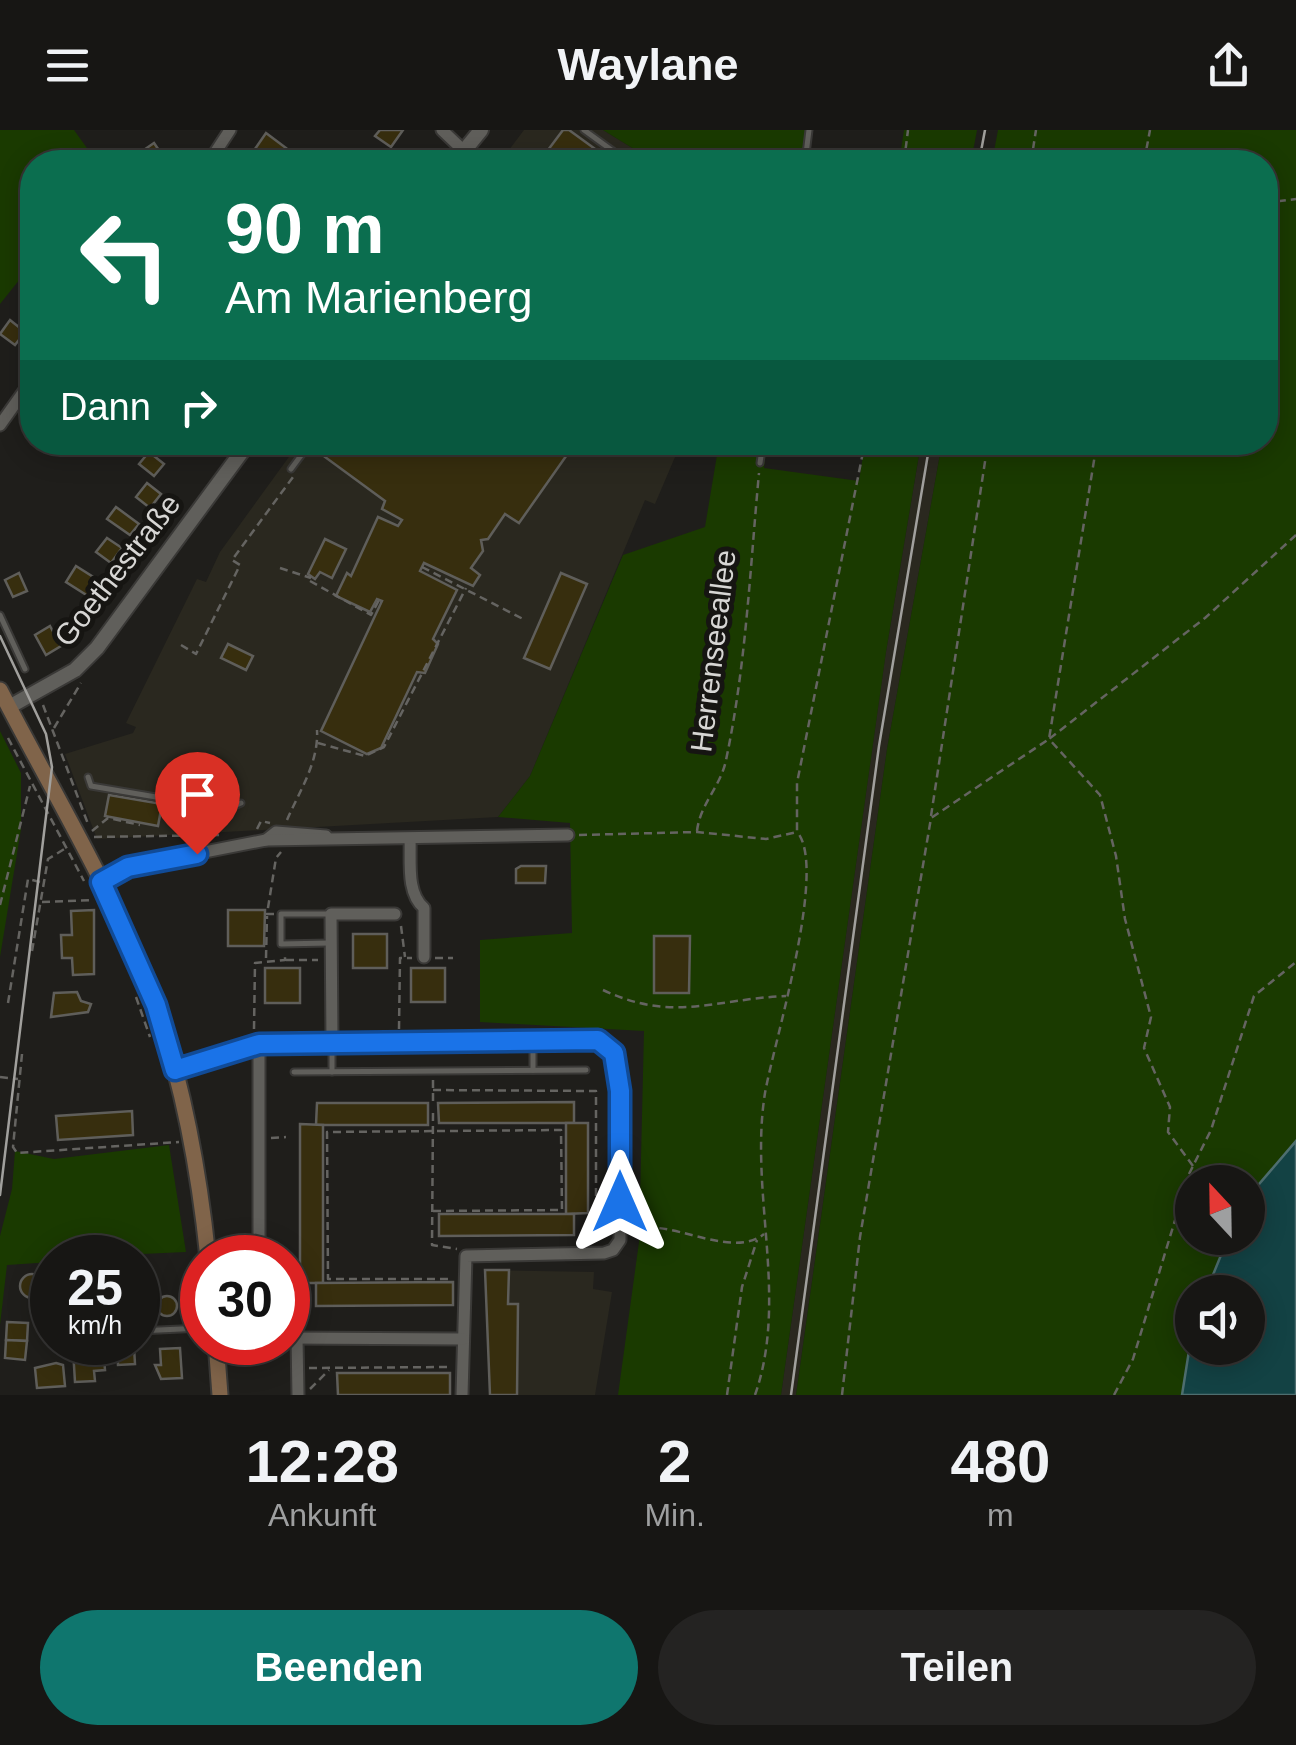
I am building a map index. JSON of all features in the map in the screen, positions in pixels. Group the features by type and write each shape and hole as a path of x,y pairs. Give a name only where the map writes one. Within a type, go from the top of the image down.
{"main road":[{"path":"0,690 156,1005 200,1181 206,1235"},
{"path":"218,1365 220,1395"}],"street":[{"path":"465,150 481,130"},
{"path":"0,425 20,397"},
{"name":"Goethestraße","path":"9,707 38,694 85,660 239,455"},
{"path":"93,881 128,867 286,837 370,840 568,835"},
{"path":"410,838 412,882 416,901 424,908 424,957"},
{"path":"332,1040 332,914 395,919"},
{"path":"256,1040 260,1235"},
{"path":"175,1070 256,1040 598,1040 614,1053 620,1091 620,1240 614,1250 596,1254 466,1256 462,1395"},
{"path":"310,1338 463,1339"},
{"path":"298,1365 302,1394"}],"lane":[{"path":"584,130 612,150"},
{"path":"294,470 303,455"},
{"path":"760,463 761,455"},
{"path":"0,616 25,670"},
{"path":"88,777 91,786 228,809 241,802"},
{"path":"332,914 281,914 281,944 333,942"},
{"path":"533,1038 533,1070"},
{"path":"332,1040 332,1072"},
{"path":"294,1072 586,1070"}],"path":[{"path":"754,1395 768,1350 770,1304 761,1158 766,1092 788,996 808,866 806,843 797,832 797,783 862,455"},
{"path":"842,1395 860,1237 986,455"},
{"path":"1048,739 1095,455"},
{"name":"Herrenseeallee","path":"696,832 699,814 725,766 738,699 760,463"},
{"path":"181,645 196,654 240,565 232,560 294,470"},
{"path":"930,818 1048,739 1204,618 1296,535"},
{"path":"422,567 525,620"},
{"path":"280,568 310,579 371,615 379,600"},
{"path":"318,743 365,756 384,747 466,588"},
{"path":"53,729 88,672 85,660"},
{"path":"38,694 94,837 234,834"},
{"path":"266,959 276,858 318,743 317,730"},
{"path":"8,736 66,848 93,881"},
{"path":"1048,739 1100,795 1116,856 1124,919 1151,1017 1144,1048 1170,1107 1168,1132 1192,1165"},
{"path":"0,905 30,783"},
{"path":"91,832 108,818 140,824"},
{"path":"245,833 256,832 262,822 273,824"},
{"path":"568,835 696,832 766,840 797,832"},
{"path":"32,951 48,859 66,848"},
{"path":"4,1001 28,880 42,883"},
{"path":"40,902 94,898"},
{"path":"268,914 281,914"},
{"path":"395,919 404,929 404,958"},
{"path":"285,944 285,960"},
{"path":"400,1040 400,958 453,958"},
{"path":"256,1040 255,963 266,959 333,960"},
{"path":"1194,1165 1211,1130 1254,996 1296,962"},
{"path":"133,989 150,1036"},
{"path":"603,990 638,1006 685,1008 709,1007 728,999 788,996"},
{"path":"22,1054 13,1147 17,1153 180,1142"},
{"path":"1,1068 0,1077 20,1079"},
{"path":"433,1101 434,1071"},
{"path":"433,1090 596,1091 596,1254"},
{"path":"433,1113 432,1245 454,1247 466,1256"},
{"path":"432,1211 562,1210 561,1130 327,1132 328,1280 463,1279"},
{"path":"259,1138 286,1137"},
{"path":"1114,1395 1133,1359 1175,1224"},
{"path":"620,1240 651,1226 706,1240 757,1240"},
{"path":"727,1395 742,1287 757,1240 764,1234"},
{"path":"298,1368 462,1367"},
{"path":"302,1394 331,1368"}],"shaded area":[{"path":"524,130 603,130 636,150 509,150"},
{"path":"290,455 676,455 655,504 645,500 530,776 498,817 97,839 65,754 133,733 136,727 126,723 197,579 206,582 220,552"},
{"path":"919,455 940,455 887,749 796,1395 781,1395 885,658"},
{"path":"485,1270 594,1272 593,1289 612,1292 595,1395 490,1395"}],"green space":[{"path":"0,130 74,130 88,150 20,150 20,279 0,304"},
{"path":"603,130 811,130 808,150 636,150"},
{"path":"904,130 977,130 973,150 901,150"},
{"path":"998,130 1296,130 1296,1141 1265,1177 1265,1165 1175,1165 1175,1255 1221,1255 1213,1275 1175,1275 1175,1365 1187,1365 1182,1395 796,1395 887,749 940,455 1278,455 1278,150 994,150"},
{"path":"717,455 766,455 764,468 859,481 863,455 919,455 886,652 781,1395 618,1395 639,1242 644,1031 480,1022 480,940 572,933 570,823 498,817 530,776 623,555 705,527"},
{"path":"0,731 21,773 21,829 0,957"},
{"path":"169,1145 183,1235 180,1235 180,1252 160,1253 160,1235 30,1235 30,1263 7,1265 0,1325 0,1236 12,1189 15,1151 54,1159"}],"water":[{"path":"1296,1141 1296,1395 1182,1395 1187,1365 1265,1365 1265,1275 1213,1275 1221,1255 1265,1255 1265,1177"}],"building":[{"path":"380,130 403,130 391,147 375,136"},
{"path":"563,130 569,130 596,150 548,150"},
{"path":"266,133 286,148 285,150 255,149"},
{"path":"10,320 20,328 15,345 0,334"},
{"path":"146,455 153,455 164,464 154,476 139,464"},
{"path":"567,455 519,523 505,514 488,539 481,540 483,551 471,568 480,575 473,586 424,563 420,571 457,590 433,639 438,644 425,673 417,672 381,748 367,754 321,731 382,601 377,599 370,612 336,596 347,573 351,576 378,517 398,526 402,520 382,509 385,501 325,457"},
{"path":"147,483 161,494 150,508 136,497"},
{"path":"116,507 139,524 130,535 107,519"},
{"path":"107,538 122,548 111,563 96,552"},
{"path":"325,539 346,549 332,578 320,572 315,579 308,574"},
{"path":"76,566 98,580 88,596 66,582"},
{"path":"19,573 27,591 13,597 5,580"},
{"path":"561,573 587,584 550,669 524,658"},
{"path":"50,626 61,646 46,655 35,635"},
{"path":"228,644 253,656 246,670 221,658"},
{"path":"109,795 162,804 158,826 105,816"},
{"path":"546,866 545,883 516,883 516,869"},
{"path":"94,910 94,974 73,975 72,958 62,958 61,935 72,935 71,911"},
{"path":"228,910 265,910 264,946 228,946"},
{"path":"353,934 387,934 387,968 353,968"},
{"path":"654,936 690,936 689,993 654,993"},
{"path":"265,968 300,968 300,1003 265,1003"},
{"path":"411,968 445,968 445,1002 411,1002"},
{"path":"77,992 81,1001 91,1004 88,1012 51,1017 54,993"},
{"path":"574,1102 574,1123 439,1123 438,1103"},
{"path":"317,1103 428,1103 428,1125 316,1125"},
{"path":"132,1111 133,1135 58,1140 56,1116"},
{"path":"566,1123 588,1123 588,1213 566,1214"},
{"path":"300,1124 323,1125 323,1283 310,1283 310,1235 300,1235"},
{"path":"439,1214 574,1214 574,1235 439,1236"},
{"path":"485,1270 509,1270 508,1304 518,1304 517,1395 490,1395"},
{"path":"30,1274 30,1298 23,1295 20,1286"},
{"path":"453,1282 453,1305 316,1306 316,1283"},
{"path":"160,1299 174,1299 174,1313 160,1313"},
{"path":"7,1322 28,1323 27,1341 6,1340"},
{"path":"6,1340 27,1341 25,1360 5,1358"},
{"path":"180,1348 182,1378 161,1379 155,1365 161,1365 160,1349"},
{"path":"63,1365 65,1386 37,1388 35,1368"},
{"path":"74,1365 105,1365 105,1370 94,1371 95,1381 75,1382"},
{"path":"337,1373 450,1373 450,1395 338,1395"}],"tram line":[{"path":"981,150 985,130"},
{"path":"791,1395 879,746 928,455"},
{"path":"0,636 46,734 52,767 0,1195"}],"route":[{"path":"197,854 128,867 101,882 156,1005 175,1070 259,1044 332,1040 598,1040 614,1053 620,1091 620,1202"}]}
